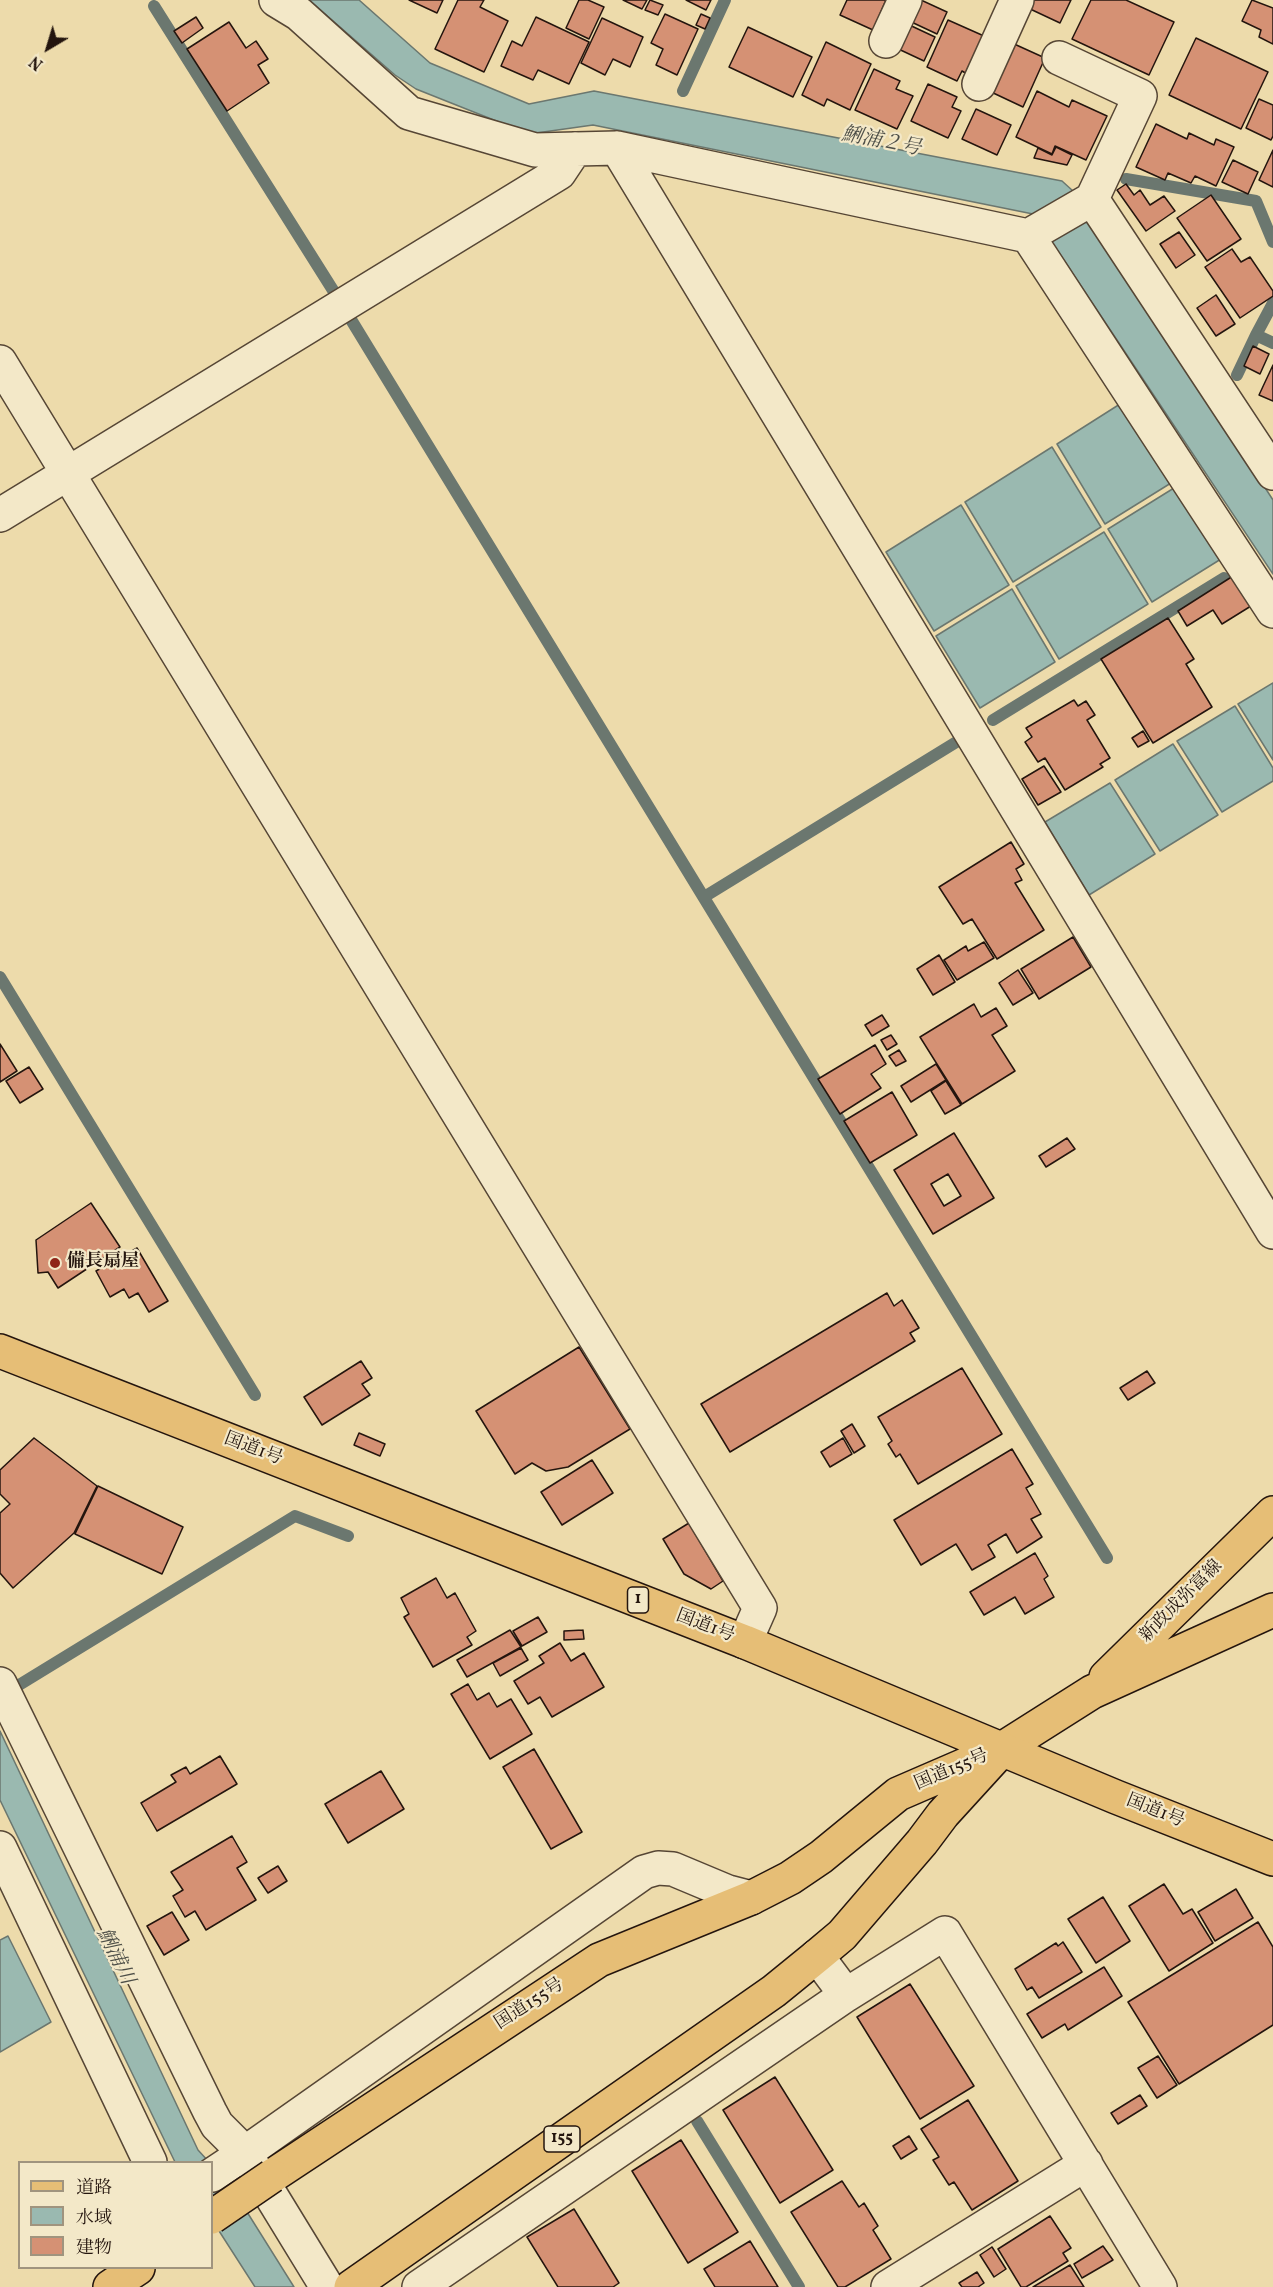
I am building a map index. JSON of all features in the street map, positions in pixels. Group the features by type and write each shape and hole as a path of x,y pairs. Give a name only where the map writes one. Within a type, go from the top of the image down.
{"main road":[{"name":"国道1号","path":"0,1351 746,1642 1273,1859"},
{"name":"新政成弥富線","path":"1092,1692 1273,1513"},
{"name":"新政成弥富線","path":"1002,1749 1092,1692 1273,1611"},
{"name":"国道155号","path":"213,2216 598,1960 751,1898 790,1878 821,1857 898,1794 1002,1749"},
{"name":"国道155号","path":"351,2287 774,1990 817,1956 842,1935 922,1842 943,1814 1002,1749"},
{"path":"110,2287 137,2269"}],"street":[{"path":"276,0 299,14 409,113 535,150 616,148 1028,236 1092,199 1140,96 1059,58"},
{"path":"886,41 904,0"},
{"path":"979,84 1017,0"},
{"path":"616,148 1273,1232"},
{"path":"0,515 559,173 575,149"},
{"path":"1092,199 1273,473"},
{"path":"1028,236 1273,612"},
{"path":"0,362 760,1608 746,1642"},
{"path":"0,1684 217,2125 227,2165 327,2287"},
{"path":"0,1848 149,2161"},
{"path":"227,2165 644,1872 658,1868 673,1869 728,1892 751,1898"},
{"path":"419,2287 846,1995 945,1933 1160,2287"},
{"path":"817,1956 846,1995"},
{"path":"888,2287 1086,2164"}],"water":[{"path":"309,0 359,0 430,63 529,104 594,91 1062,181 1073,191 1273,500 1273,574 1033,214 593,125 529,134 416,89 395,75"},
{"path":"1120,404 1171,483 1105,524 1057,444"},
{"path":"1052,447 1101,527 1013,582 965,502"},
{"path":"1174,488 1221,559 1152,602 1108,529"},
{"path":"961,505 1009,585 934,631 886,552"},
{"path":"1104,532 1148,604 1059,659 1016,586"},
{"path":"1012,589 1055,662 980,708 936,636"},
{"path":"1273,683 1273,760 1238,704"},
{"path":"1235,706 1273,768 1273,781 1222,812 1177,741"},
{"path":"1173,744 1218,815 1160,851 1115,780"},
{"path":"1110,783 1155,854 1089,895 1045,822"},
{"path":"0,1731 198,2150 208,2161 175,2161 0,1800"},
{"path":"8,1936 51,2022 0,2052 0,1940"},
{"path":"213,2167 237,2196 294,2287 255,2287 213,2222"}],"building":[{"path":"409,0 443,0 437,13"},
{"path":"458,0 484,0 480,7 508,21 484,72 435,49"},
{"path":"579,0 588,0 604,7 589,39 566,28"},
{"path":"623,0 647,0 642,9"},
{"path":"650,0 663,5 658,15 645,10"},
{"path":"686,0 711,0 706,10"},
{"path":"847,0 886,0 873,30 840,15"},
{"path":"921,0 947,12 937,34 905,19"},
{"path":"1032,0 1071,0 1060,23 1028,8"},
{"path":"1091,0 1126,0 1174,22 1149,75 1072,39"},
{"path":"1252,0 1273,8 1273,44 1259,37 1261,30 1242,21"},
{"path":"665,14 698,29 677,75 656,65 663,49 651,43"},
{"path":"701,14 710,18 705,29 696,25"},
{"path":"196,17 203,28 182,43 174,31"},
{"path":"536,17 589,42 569,84 538,70 533,80 501,66 512,41 522,46"},
{"path":"602,18 643,37 630,67 613,59 605,75 581,63"},
{"path":"948,20 984,36 967,74 962,71 957,81 927,67"},
{"path":"229,22 246,48 256,41 268,59 258,65 269,83 227,111 187,49"},
{"path":"903,22 935,37 924,61 892,46"},
{"path":"748,27 812,57 793,97 729,67"},
{"path":"1196,38 1268,72 1241,129 1169,95"},
{"path":"826,42 871,64 850,110 827,99 824,106 802,95"},
{"path":"1012,43 1045,58 1023,107 989,91"},
{"path":"874,69 900,81 896,89 913,96 897,129 855,110"},
{"path":"928,84 957,97 952,107 961,111 948,138 911,121"},
{"path":"1037,91 1069,107 1072,100 1107,116 1086,160 1055,146 1052,154 1016,137"},
{"path":"1259,99 1273,105 1271,140 1246,128"},
{"path":"976,109 1011,125 997,155 962,139"},
{"path":"1156,124 1187,139 1189,133 1214,145 1216,139 1234,147 1216,186 1195,176 1191,183 1168,173 1165,180 1136,167"},
{"path":"1056,147 1072,155 1067,165 1034,158 1038,148 1052,155"},
{"path":"1273,150 1273,187 1259,180"},
{"path":"1233,160 1258,172 1248,194 1222,182"},
{"path":"1126,184 1134,195 1140,190 1150,205 1164,196 1175,211 1146,231 1117,190"},
{"path":"1211,195 1241,239 1207,261 1177,218"},
{"path":"1179,232 1195,255 1176,268 1160,244"},
{"path":"1232,249 1241,262 1250,257 1273,291 1273,296 1240,318 1205,267"},
{"path":"1216,295 1235,324 1216,336 1197,308"},
{"path":"1253,346 1269,354 1260,374 1244,366"},
{"path":"1273,365 1273,401 1259,395"},
{"path":"1233,576 1251,606 1222,624 1213,610 1187,626 1178,611"},
{"path":"1168,618 1194,659 1186,664 1212,707 1153,743 1101,659"},
{"path":"1074,700 1078,706 1086,701 1095,715 1087,720 1110,758 1100,764 1103,767 1065,790 1045,758 1038,762 1025,742 1032,737 1026,728"},
{"path":"1143,731 1149,741 1138,747 1132,738"},
{"path":"1044,766 1061,792 1038,805 1022,779"},
{"path":"1011,842 1024,864 1016,869 1022,880 1015,883 1044,930 997,959 972,919 963,924 939,887"},
{"path":"1073,937 1091,967 1039,999 1021,969"},
{"path":"984,942 994,958 957,980 944,960 966,946 968,951"},
{"path":"939,955 955,982 933,995 917,969"},
{"path":"1018,970 1033,993 1013,1005 999,983"},
{"path":"974,1004 981,1017 996,1008 1007,1026 992,1035 1015,1071 962,1104 920,1037"},
{"path":"882,1015 889,1026 872,1036 865,1025"},
{"path":"891,1035 897,1044 887,1050 881,1040"},
{"path":"0,1044 17,1071 0,1082"},
{"path":"875,1045 886,1064 871,1074 881,1088 840,1114 818,1079"},
{"path":"899,1050 906,1061 896,1066 889,1056"},
{"path":"936,1064 946,1080 911,1102 901,1086"},
{"path":"29,1067 43,1089 20,1103 6,1081"},
{"path":"946,1081 961,1105 945,1114 931,1091"},
{"path":"892,1092 917,1135 870,1163 844,1121"},
{"path":"954,1133 994,1198 933,1234 894,1170","holes":["948,1174 961,1196 944,1206 931,1184"]},
{"path":"1067,1138 1075,1149 1046,1167 1039,1156"},
{"path":"91,1203 120,1247 58,1288 48,1272 38,1273 36,1240"},
{"path":"137,1248 168,1301 149,1312 138,1293 129,1298 124,1289 110,1297 96,1271"},
{"path":"887,1293 894,1306 902,1300 919,1328 910,1333 915,1341 730,1452 701,1404"},
{"path":"579,1347 630,1429 568,1467 546,1471 532,1463 515,1474 476,1411"},
{"path":"361,1361 372,1378 362,1384 370,1395 322,1425 304,1397"},
{"path":"962,1368 1002,1434 918,1484 900,1454 896,1457 888,1444 892,1441 878,1417"},
{"path":"1147,1371 1155,1383 1128,1400 1120,1388"},
{"path":"852,1424 865,1446 854,1453 841,1431"},
{"path":"359,1433 385,1444 380,1456 354,1445"},
{"path":"34,1438 97,1486 74,1533 13,1588 0,1573 0,1513 10,1504 0,1494 0,1470"},
{"path":"843,1438 852,1454 830,1467 821,1452"},
{"path":"1012,1449 1033,1484 1026,1488 1041,1514 1031,1519 1042,1537 1017,1553 1006,1534 988,1545 995,1557 972,1570 956,1544 921,1565 894,1520"},
{"path":"592,1460 613,1493 562,1525 541,1492"},
{"path":"98,1486 183,1527 162,1574 75,1534"},
{"path":"689,1523 723,1581 711,1589 684,1574 663,1539"},
{"path":"1035,1553 1048,1576 1044,1579 1054,1597 1025,1614 1015,1597 984,1615 970,1592"},
{"path":"436,1578 447,1598 455,1593 476,1631 467,1637 472,1645 433,1667 404,1617 409,1614 401,1598"},
{"path":"538,1617 547,1632 522,1646 513,1631"},
{"path":"510,1630 521,1647 467,1677 457,1660"},
{"path":"583,1630 584,1639 564,1640 564,1631"},
{"path":"560,1643 571,1661 584,1653 604,1687 552,1717 540,1697 528,1704 514,1681 544,1663 539,1656"},
{"path":"521,1648 528,1660 500,1676 493,1663"},
{"path":"468,1684 477,1700 489,1693 497,1707 511,1699 532,1734 490,1759 451,1694"},
{"path":"534,1749 582,1832 551,1849 503,1767"},
{"path":"220,1756 237,1784 157,1831 141,1803 176,1782 171,1775 186,1767 190,1774"},
{"path":"381,1771 404,1809 348,1843 325,1804"},
{"path":"232,1836 247,1862 237,1868 256,1900 206,1930 195,1911 185,1917 173,1896 183,1890 171,1872"},
{"path":"278,1866 287,1881 268,1893 258,1878"},
{"path":"1164,1884 1183,1914 1192,1909 1213,1943 1169,1971 1129,1906"},
{"path":"1236,1889 1253,1918 1215,1941 1198,1912"},
{"path":"1103,1897 1130,1941 1096,1963 1068,1919"},
{"path":"172,1912 189,1940 164,1955 147,1926"},
{"path":"1258,1922 1273,1947 1273,2025 1179,2084 1128,2002"},
{"path":"1063,1942 1082,1972 1039,1998 1032,1987 1027,1990 1015,1969 1056,1943 1058,1946"},
{"path":"1104,1967 1122,1996 1068,2030 1065,2024 1042,2038 1027,2014"},
{"path":"910,1984 974,2086 920,2119 857,2017"},
{"path":"1158,2056 1177,2085 1157,2098 1138,2068"},
{"path":"775,2077 833,2170 780,2203 723,2110"},
{"path":"1140,2095 1147,2106 1118,2124 1111,2113"},
{"path":"968,2100 1018,2181 972,2210 954,2182 949,2185 933,2160 939,2157 921,2129"},
{"path":"909,2136 917,2149 901,2159 893,2146"},
{"path":"681,2140 738,2232 688,2263 632,2171"},
{"path":"842,2181 859,2207 864,2203 878,2226 873,2230 891,2259 845,2287 838,2287 791,2212"},
{"path":"574,2209 619,2283 613,2287 558,2287 527,2237"},
{"path":"1050,2216 1071,2248 1063,2253 1068,2261 1026,2287 1021,2287 998,2249"},
{"path":"750,2241 778,2287 715,2287 704,2269"},
{"path":"1103,2246 1113,2260 1082,2278 1074,2264"},
{"path":"992,2247 1006,2269 994,2277 980,2255"},
{"path":"1070,2265 1084,2287 1033,2287"},
{"path":"977,2272 984,2283 978,2287 962,2287 959,2283"}],"waterway":[{"path":"683,91 725,0"},
{"path":"154,6 336,295"},
{"path":"1126,179 1256,201 1273,242"},
{"path":"1237,375 1273,303"},
{"path":"350,318 1107,1558"},
{"path":"1256,335 1273,343"},
{"path":"993,720 1224,578"},
{"path":"704,897 958,741"},
{"path":"0,977 255,1395"},
{"path":"19,1685 295,1516 348,1536"},
{"path":"697,2121 799,2287"}],"place":[{"name":"備長扇屋","path":"55,1263"}],"water label":[{"name":"鯏浦２号","path":"881,143"},
{"name":"鯏浦川","path":"114,1957"}]}
